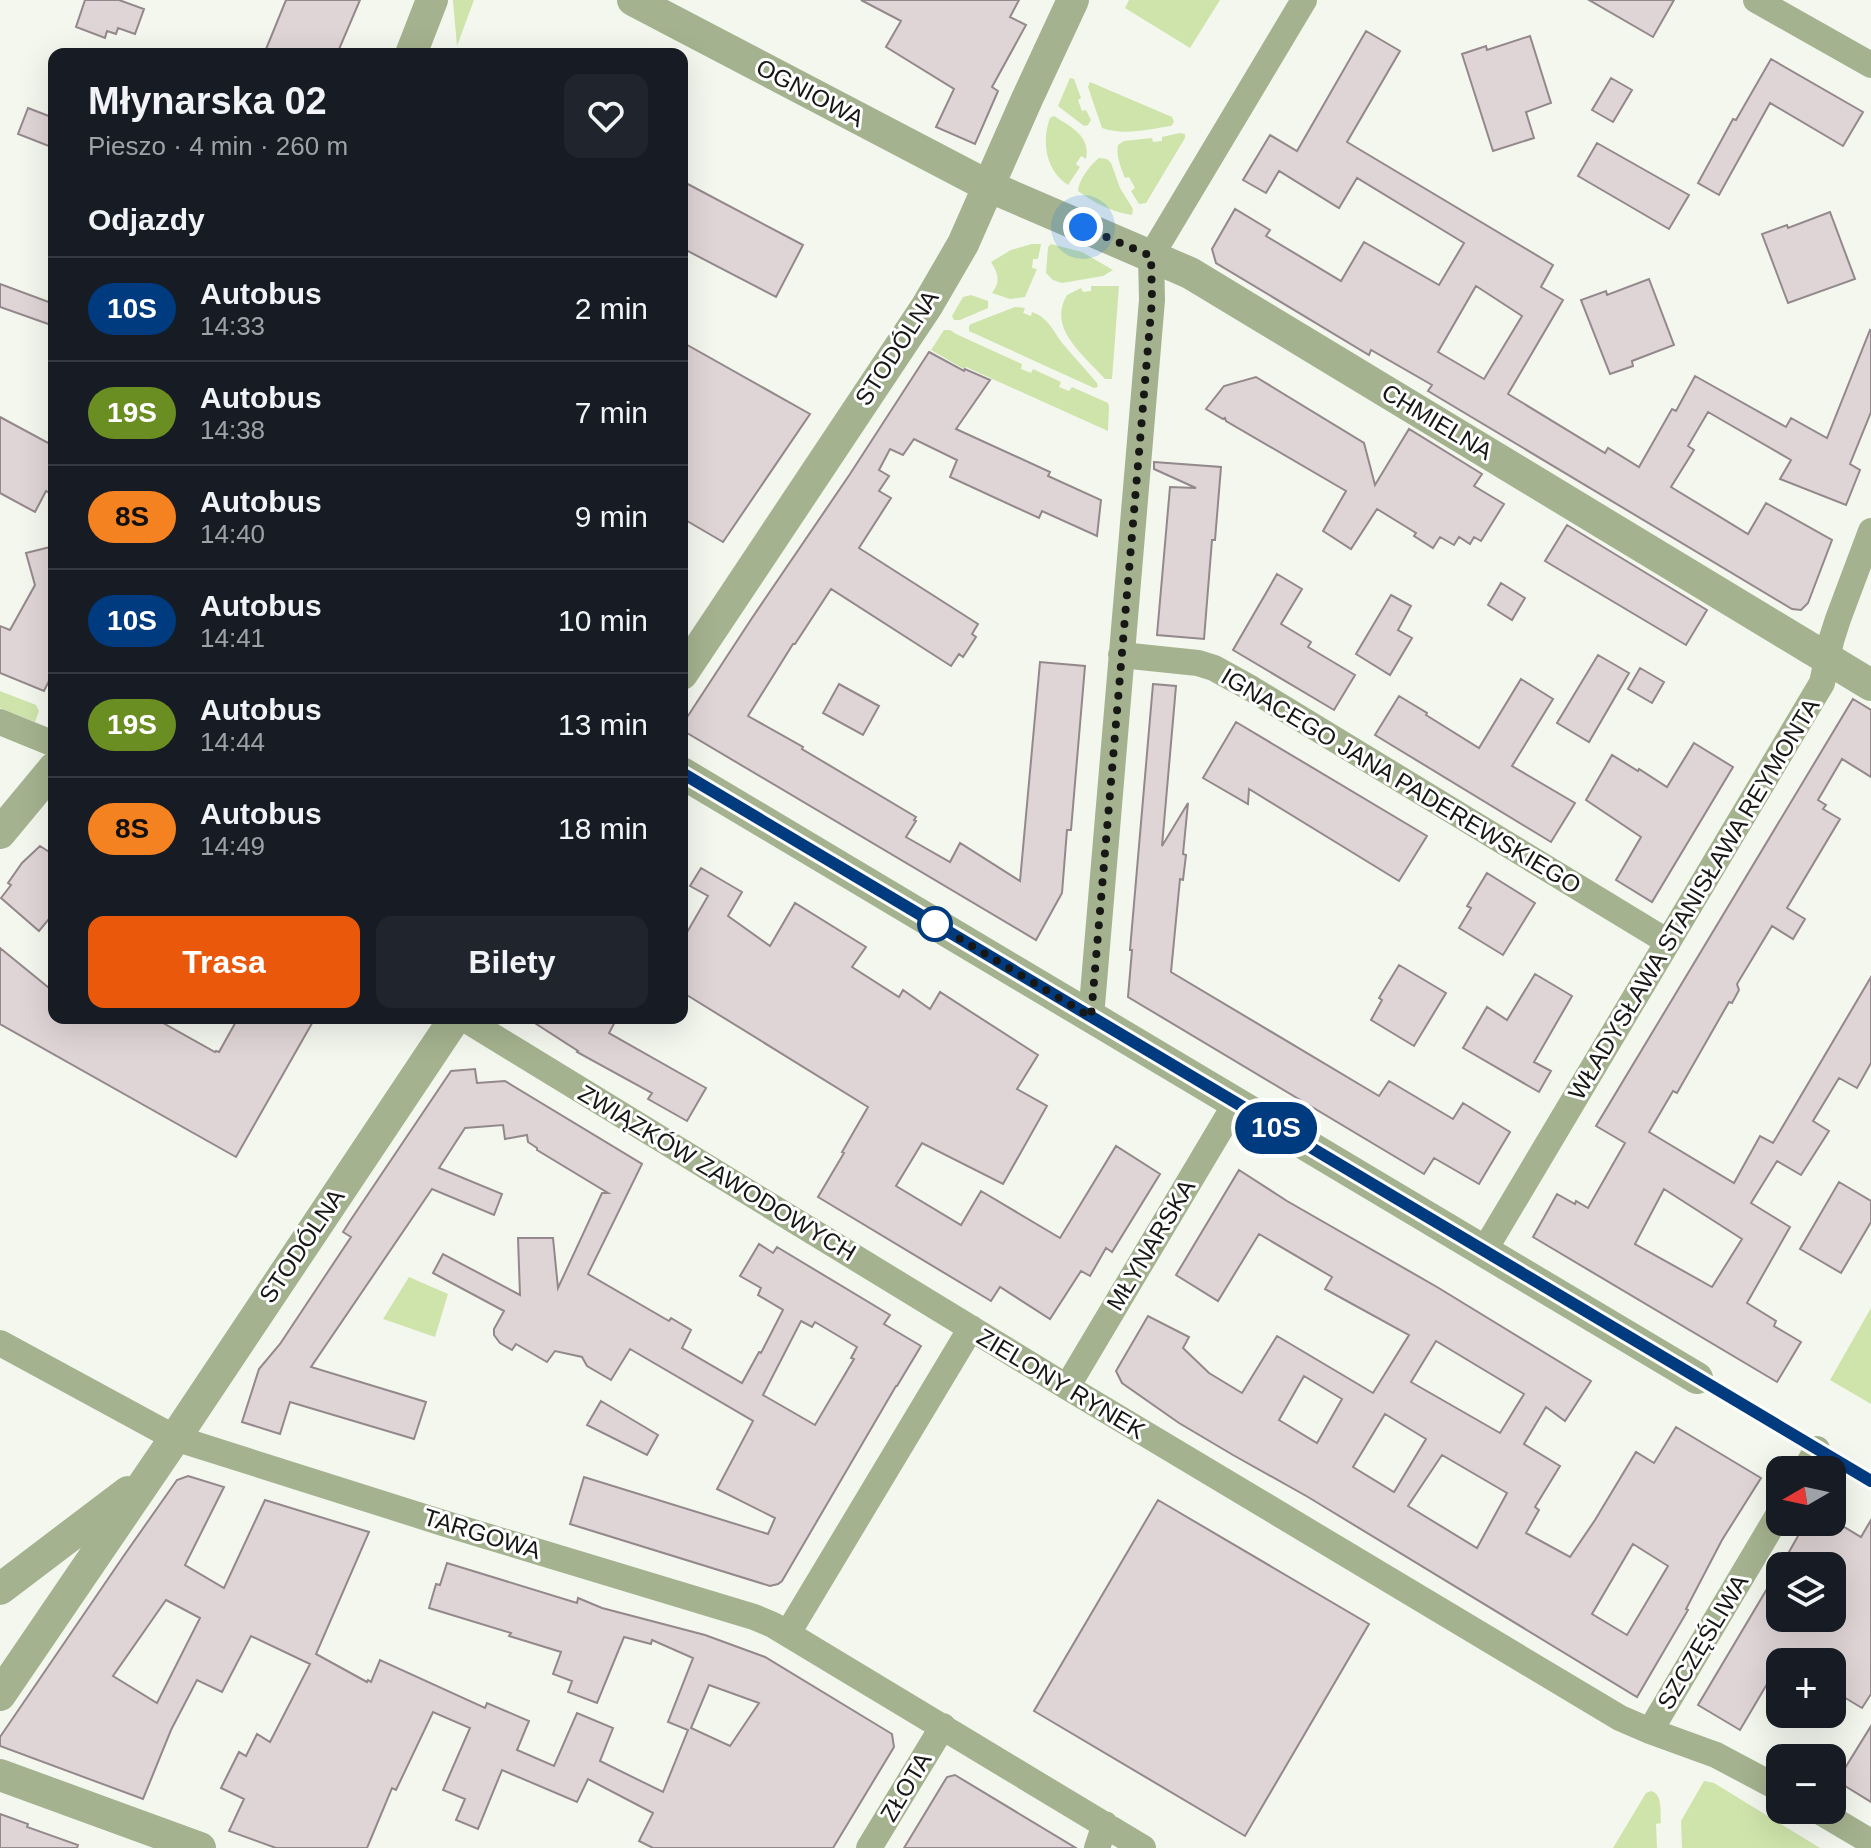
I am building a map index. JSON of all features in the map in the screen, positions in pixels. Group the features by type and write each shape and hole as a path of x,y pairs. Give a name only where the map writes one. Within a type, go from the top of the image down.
{"street":[{"path":"413,48 432,0"},
{"name":"OGNIOWA","path":"633,0 988,186"},
{"name":"STODÓLNA","path":"688,665 927,306 963,244 1073,0"},
{"path":"1091,1017 1152,300 1151,256 1304,0"},
{"path":"1756,0 1871,65"},
{"name":"CHMIELNA","path":"988,186 1190,273 1871,685"},
{"name":"WŁADYSŁAWA STANISŁAWA REYMONTA","path":"1484,1251 1822,683 1838,619 1871,531"},
{"name":"IGNACEGO JANA PADEREWSKIEGO","path":"1121,655 1198,663 1214,668 1668,942"},
{"path":"0,722 48,742"},
{"path":"0,833 48,775"},
{"path":"688,777 1697,1378"},
{"name":"STODÓLNA","path":"0,1695 451,1024"},
{"name":"ZWIĄZKÓW ZAWODOWYCH","path":"473,1024 971,1328"},
{"name":"MŁYNARSKA","path":"1067,1387 1236,1103"},
{"name":"ZIELONY RYNEK","path":"788,1633 971,1328 1620,1718 1716,1755 1766,1782"},
{"name":"TARGOWA","path":"0,1343 175,1438 754,1617 788,1633"},
{"name":"STODÓLNA","path":"0,1589 149,1475"},
{"name":"SZCZĘŚLIWA","path":"1650,1731 1766,1536"},
{"path":"788,1633 943,1726 1101,1836 1143,1848"},
{"name":"ZŁOTA","path":"869,1848 943,1726"},
{"path":"0,1775 200,1848"},
{"path":"1841,1824 1871,1842"}],"green space":[{"path":"474,0 457,46 453,1"},
{"path":"1129,0 1220,0 1190,48 1125,8"},
{"path":"1070,78 1074,79 1081,98 1078,100 1082,111 1086,110 1091,120 1088,125 1084,126 1058,106"},
{"path":"1090,82 1172,117 1174,122 1171,126 1136,131 1102,128 1088,87"},
{"path":"1054,116 1078,133 1086,144 1086,159 1081,156 1076,164 1080,167 1068,185 1055,172 1047,155 1047,127"},
{"path":"1185,134 1185,138 1146,203 1139,204 1131,191 1135,188 1122,170 1118,145 1124,141 1152,138 1153,142 1162,141 1162,137"},
{"path":"1099,158 1111,163 1120,188 1133,209 1132,215 1104,206 1078,191 1085,173"},
{"path":"1041,244 1038,259 1033,259 1032,268 1037,269 1025,297 1010,299 992,293 998,278 991,262 1011,250"},
{"path":"1051,244 1082,252 1113,270 1103,276 1062,283 1053,280 1046,273 1048,247"},
{"path":"1091,286 1119,286 1112,379 1105,379 1078,350 1064,329 1061,318 1067,295 1081,288 1083,292 1091,291"},
{"path":"971,295 988,301 988,308 954,320 952,316 963,297"},
{"path":"1015,307 1025,308 1023,313 1031,316 1032,312 1047,321 1098,387 1094,388 969,331 971,324"},
{"path":"944,330 1022,364 1021,369 1031,373 1033,369 1061,382 1059,387 1069,391 1072,387 1108,403 1108,431 966,367 964,369 931,350"},
{"path":"0,691 36,705 39,711 35,722 0,708"},
{"path":"409,1277 448,1294 435,1337 383,1319"},
{"path":"1871,1308 1871,1404 1830,1380"},
{"path":"1704,1781 1714,1783 1766,1815 1766,1824 1781,1824 1820,1848 1682,1848 1681,1821"},
{"path":"1651,1791 1660,1804 1661,1823 1656,1824 1657,1848 1613,1848 1646,1793"}],"building":[{"path":"85,0 119,0 144,9 135,34 118,28 116,34 107,31 105,38 76,27"},
{"path":"286,0 360,0 340,48 266,48"},
{"path":"861,0 1019,0 1010,17 1026,25 992,87 998,91 975,144 936,127 954,89 886,47 901,21"},
{"path":"1589,0 1674,0 1653,37"},
{"path":"1366,31 1400,51 1347,142 1553,265 1541,287 1563,300 1508,394 1605,453 1608,448 1639,467 1695,376 1786,427 1791,418 1827,438 1870,330 1871,412 1850,464 1860,470 1846,505 1780,479 1791,460 1708,412 1688,446 1694,450 1671,487 1748,534 1766,503 1832,540 1808,603 1801,610 1792,609 1428,391 1432,385 1371,350 1369,355 1216,263 1212,249 1235,209 1270,230 1266,236 1341,281 1364,242 1439,285 1464,243 1357,178 1339,208 1279,171 1266,193 1243,180 1270,135 1297,151","holes":["1476,286 1522,316 1484,379 1438,352"]},
{"path":"1530,36 1551,103 1526,112 1534,138 1493,151 1462,54 1486,46 1487,50"},
{"path":"1771,59 1863,112 1843,146 1770,103 1719,195 1698,183"},
{"path":"1611,78 1632,90 1613,122 1592,110"},
{"path":"28,108 48,116 48,146 18,134"},
{"path":"1597,143 1689,195 1669,229 1578,176"},
{"path":"688,184 803,245 776,297 688,251"},
{"path":"1830,212 1855,279 1788,303 1762,234"},
{"path":"1649,279 1674,345 1632,361 1633,366 1610,374 1581,300 1606,291 1607,295"},
{"path":"0,284 48,302 48,324 0,307"},
{"path":"688,345 810,414 723,542 688,522"},
{"path":"929,352 964,371 990,380 956,429 1050,472 1048,476 1101,500 1097,536 1042,511 1039,518 950,477 957,460 914,439 903,455 890,449 879,470 889,476 879,491 891,498 859,548 978,624 972,634 976,637 963,657 959,654 951,666 831,589 748,716 916,817 906,837 950,862 960,843 1020,881 1040,662 1085,666 1071,830 1067,830 1062,893 1036,940 688,734 688,716"},
{"path":"1256,377 1364,443 1375,485 1409,429 1482,474 1474,486 1504,504 1481,541 1474,537 1470,544 1459,537 1454,545 1440,537 1433,548 1414,536 1416,533 1377,509 1351,549 1323,531 1346,491 1206,409 1224,386"},
{"path":"0,417 48,443 48,492 35,512 0,493"},
{"path":"1154,462 1221,467 1204,639 1157,635 1170,487 1196,488 1154,469"},
{"path":"1567,525 1707,610 1686,645 1545,561"},
{"path":"48,548 48,683 44,691 0,673 0,626 10,630 35,585 26,553"},
{"path":"1277,574 1302,589 1281,624 1311,642 1308,647 1355,675 1334,710 1233,650"},
{"path":"1501,583 1525,598 1512,620 1488,605"},
{"path":"1391,595 1411,606 1398,630 1412,638 1390,675 1356,654"},
{"path":"1598,655 1629,673 1589,742 1557,723"},
{"path":"1640,668 1664,682 1652,703 1628,689"},
{"path":"1521,679 1553,699 1512,766 1575,803 1551,842 1375,735 1399,696 1479,748"},
{"path":"839,684 879,706 863,735 823,713"},
{"path":"1153,684 1176,686 1162,846 1188,803 1183,854 1186,855 1183,880 1180,879 1171,972 1379,1096 1389,1081 1453,1119 1463,1103 1510,1132 1479,1184 1434,1158 1424,1174 1128,997"},
{"path":"1853,699 1871,710 1871,777 1842,759 1818,800 1826,805 1823,809 1840,819 1787,908 1805,919 1793,939 1772,926 1737,984 1739,990 1732,1003 1729,1002 1677,1093 1673,1091 1649,1132 1734,1183 1760,1136 1773,1143 1871,977 1871,1063 1857,1088 1839,1078 1813,1121 1829,1131 1801,1175 1777,1161 1751,1203 1790,1227 1747,1303 1776,1321 1774,1326 1801,1342 1777,1382 1533,1237 1557,1194 1588,1208 1625,1143 1596,1126","holes":["1664,1189 1742,1239 1712,1287 1635,1244"]},
{"path":"1236,722 1427,836 1399,881 1249,789 1248,804 1203,778"},
{"path":"1694,743 1733,767 1652,902 1616,880 1641,837 1586,800 1612,755 1667,787"},
{"path":"40,846 48,851 48,920 39,931 1,898 22,863"},
{"path":"701,868 742,892 728,916 770,946 795,903 866,947 852,967 899,997 903,990 930,1009 940,992 1038,1055 1017,1089 1047,1106 1003,1184 922,1143 896,1186 961,1225 981,1191 1060,1238 1116,1146 1160,1174 1112,1252 1106,1248 1090,1276 1081,1271 1050,1319 1000,1287 991,1301 818,1197 868,1107 688,996 688,931 708,896 690,886"},
{"path":"1487,873 1535,903 1503,955 1459,928 1471,908 1467,906"},
{"path":"0,948 48,987 48,1024 165,1024 219,1052 235,1024 312,1024 236,1157 0,1024"},
{"path":"1399,965 1446,993 1414,1046 1371,1020 1382,1000 1379,998"},
{"path":"1535,974 1572,996 1534,1062 1551,1071 1539,1092 1463,1048 1487,1007 1507,1020"},
{"path":"536,1024 614,1024 609,1033 706,1088 687,1121 648,1099 652,1093"},
{"path":"475,1069 477,1083 505,1081 642,1164 588,1274 669,1321 671,1318 691,1330 682,1348 742,1383 783,1310 758,1295 761,1288 740,1276 759,1244 773,1253 777,1247 890,1315 884,1324 921,1346 778,1584 770,1586 570,1524 584,1477 768,1534 775,1518 717,1489 753,1421 630,1349 611,1380 587,1366 582,1357 555,1351 547,1362 516,1344 512,1350 494,1335 504,1311 433,1273 443,1254 520,1295 518,1238 553,1238 558,1288 602,1193 608,1193 537,1150 528,1142 527,1135 505,1139 503,1125 465,1128 439,1168 502,1194 494,1215 432,1189 311,1367 426,1402 414,1439 290,1402 280,1434 242,1422 259,1369 280,1344 351,1237 343,1232 451,1071","holes":["801,1321 812,1327 815,1322 857,1347 851,1358 854,1359 815,1425 763,1395"]},
{"path":"1239,1170 1591,1381 1565,1421 1546,1407 1524,1444 1560,1466 1535,1507 1539,1510 1526,1533 1570,1557 1636,1452 1654,1463 1676,1427 1761,1478 1722,1540 1688,1610 1637,1697 1308,1497 1179,1423 1122,1383 1116,1371 1148,1316 1189,1337 1183,1348 1209,1373 1242,1393 1277,1336 1373,1393 1409,1335 1325,1289 1332,1277 1259,1234 1218,1301 1176,1275","holes":["1436,1341 1524,1394 1500,1433 1411,1382","1304,1376 1342,1399 1317,1443 1279,1420","1385,1414 1426,1439 1394,1492 1353,1467","1442,1455 1507,1493 1477,1548 1408,1506","1633,1544 1668,1566 1627,1635 1592,1614"]},
{"path":"1839,1182 1871,1201 1871,1222 1841,1273 1800,1249"},
{"path":"601,1401 658,1435 647,1455 587,1425"},
{"path":"188,1476 224,1487 185,1565 224,1588 265,1500 369,1532 316,1654 367,1682 371,1682 380,1660 485,1708 487,1703 529,1721 517,1750 554,1766 577,1713 613,1728 600,1761 663,1792 688,1730 668,1722 693,1658 652,1640 651,1644 624,1637 597,1703 568,1692 572,1681 553,1674 561,1652 429,1608 436,1584 440,1585 447,1563 577,1603 578,1598 602,1608 705,1635 765,1657 892,1734 894,1747 833,1848 653,1848 639,1841 653,1813 588,1779 577,1802 502,1770 478,1829 456,1820 465,1799 443,1790 470,1728 433,1712 396,1790 392,1788 367,1848 276,1848 229,1831 244,1799 221,1788 239,1752 246,1756 257,1734 270,1742 310,1664 251,1636 222,1692 197,1680 171,1730 143,1799 0,1746 0,1737 177,1480","holes":["166,1600 200,1618 157,1703 113,1676","709,1685 759,1703 730,1746 691,1728"]},
{"path":"1158,1500 1369,1624 1245,1836 1034,1711"},
{"path":"1871,1520 1871,1694 1862,1708 1846,1698 1846,1648 1766,1648 1766,1686 1740,1730 1698,1705 1766,1591 1766,1632 1846,1632 1846,1552 1789,1552 1798,1536 1846,1536 1846,1528 1861,1537"},
{"path":"1871,1726 1871,1802 1846,1787 1846,1766"},
{"path":"955,1775 1076,1848 904,1848 947,1777"},
{"path":"0,1814 78,1845 77,1848 0,1848"}],"bus line":[{"name":"10S","path":"688,777 1871,1481"}],"route":[{"path":"935,924 1091,1017 1152,300 1151,256 1083,227"}]}
